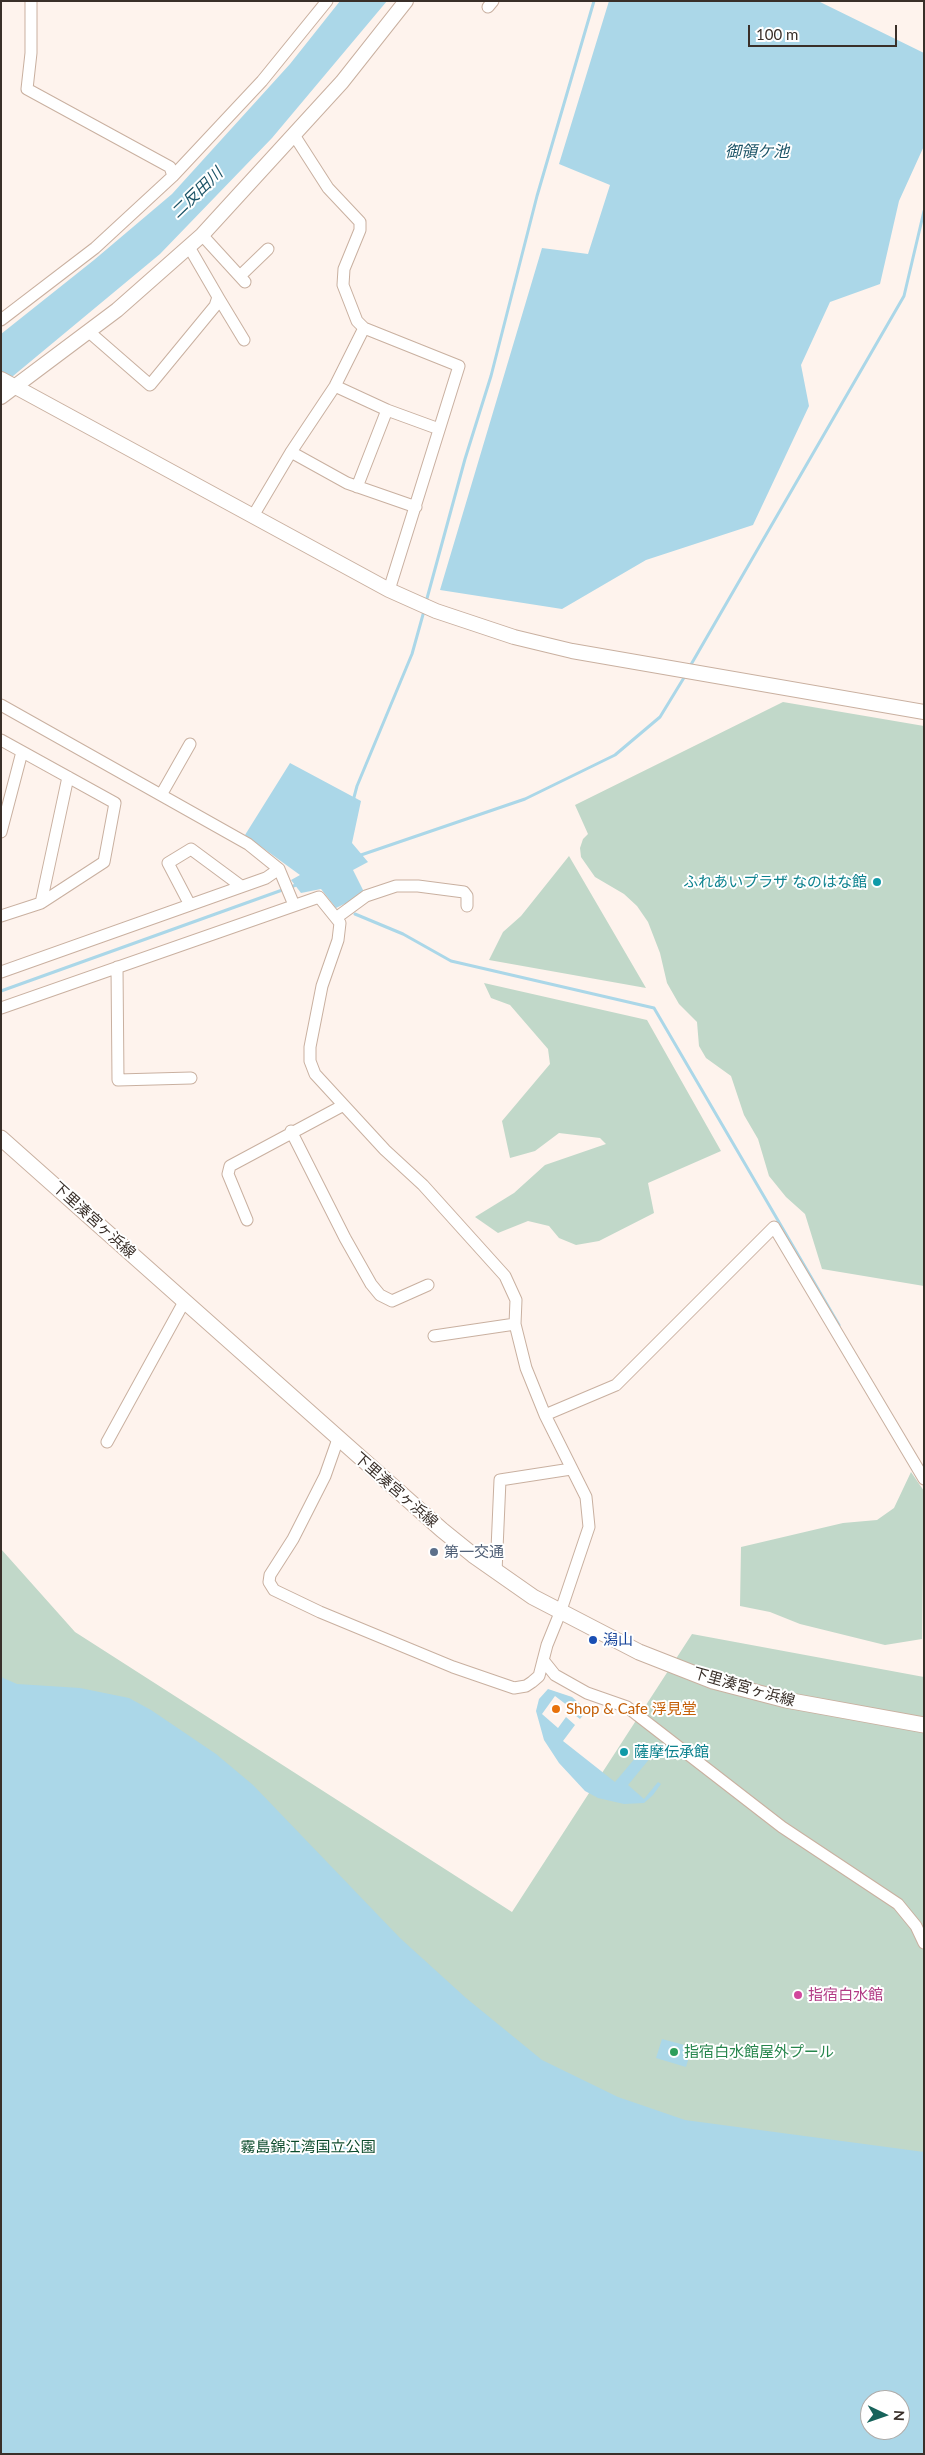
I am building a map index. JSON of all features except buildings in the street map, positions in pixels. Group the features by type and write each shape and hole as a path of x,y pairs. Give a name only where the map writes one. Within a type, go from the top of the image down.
{"main road":[{"name":"下里湊宮ヶ浜線","path":"1,1138 442,1530 496,1572 560,1613 639,1652 713,1681 786,1700 924,1725"}],"street":[{"path":"31,1 31,53 27,89 170,167 173,176"},
{"path":"1,397 117,310 202,235 360,60 406,1"},
{"path":"1,320 95,248 173,176 262,82 323,3"},
{"path":"294,135 328,188 360,222 360,230 344,269 343,285 358,321 364,328 460,366 389,590"},
{"path":"202,235 243,279 268,249"},
{"path":"189,247 244,340"},
{"path":"88,331 150,385 215,306 218,297"},
{"path":"253,516 291,452 335,386 364,328"},
{"path":"1,378 389,590 436,611 542,644 924,712"},
{"path":"335,386 387,410 439,429"},
{"path":"357,487 387,410"},
{"path":"291,452 357,487 416,507"},
{"path":"1,705 248,844 281,873 294,903"},
{"path":"1,740 115,804 104,862 41,903 1,916"},
{"path":"161,795 190,744"},
{"path":"1,832 22,752"},
{"path":"41,903 68,777"},
{"path":"190,904 168,863 191,849 242,886"},
{"path":"1,972 281,873"},
{"path":"336,918 366,896 396,886 418,886 464,892 467,896 467,906"},
{"path":"1,1008 294,903 319,897 336,918 340,924 338,940 320,993 310,1047 310,1061 315,1074 342,1106 423,1185 505,1276 516,1300 515,1324 526,1368 571,1469 586,1497 589,1527 539,1676 526,1686 514,1688 444,1663 320,1612 274,1590 269,1582 270,1575 293,1539 325,1476 338,1439"},
{"path":"117,967 118,1080 191,1078"},
{"path":"247,1220 228,1174 230,1166 291,1131 342,1106"},
{"path":"291,1131 345,1238 371,1284 380,1295 392,1302 428,1284"},
{"path":"546,1415 616,1385 774,1228 924,1479"},
{"path":"107,1442 184,1302"},
{"path":"434,1336 515,1324"},
{"path":"496,1572 500,1480 571,1469"},
{"path":"543,1660 555,1675 587,1693 627,1708 782,1827 898,1904 916,1926 924,1943"}],"green space":[{"path":"783,702 924,726 924,1286 822,1269 805,1214 786,1197 769,1176 758,1139 744,1115 731,1076 706,1058 699,1046 697,1022 679,1004 667,983 660,953 648,922 637,906 624,894 595,877 581,857 580,848 583,839 588,834 575,805"},
{"path":"569,856 646,988 489,960 503,932 521,916"},
{"path":"484,983 647,1020 721,1151 648,1183 654,1213 599,1241 576,1245 559,1238 549,1226 528,1221 498,1233 475,1217 514,1193 545,1165 606,1144 600,1138 559,1133 535,1151 510,1158 502,1121 550,1064 548,1049 510,1005 491,998"},
{"path":"911,1472 924,1491 922,1639 885,1645 800,1624 770,1612 740,1606 741,1547 843,1523 877,1520 894,1508"},
{"name":"霧島錦江湾国立公園","path":"1,1549 75,1632 512,1912 692,1634 924,1677 924,2454 1,2454"}],"water":[{"name":"二反田川","path":"340,1 387,1 272,138 160,254 1,386 1,334 94,260 172,194 290,64"},
{"name":"御領ケ池","path":"609,1 818,1 924,53 924,146 899,201 880,284 830,302 801,365 809,406 753,525 646,560 562,609 440,590 542,248 588,254 610,185 559,164"},
{"path":"290,763 361,801 352,843 368,862 353,870 365,894 336,908 321,889 301,893 291,880 300,875 245,835"},
{"name":"霧島錦江湾国立公園","path":"1,1677 17,1684 80,1688 129,1698 151,1710 216,1754 253,1785 400,1938 466,1998 542,2060 618,2097 685,2120 924,2152 924,2454 1,2454"},
{"path":"548,1689 572,1697 587,1710 580,1719 571,1712 572,1709 555,1696 542,1714 558,1728 566,1717 575,1725 563,1741 615,1782 642,1750 651,1757 628,1785 644,1799 658,1782 661,1784 653,1795 644,1803 624,1804 598,1798 585,1791 559,1763 544,1740 536,1711 539,1699"},
{"name":"指宿白水館屋外プール","path":"662,2039 692,2047 686,2067 656,2058"}],"waterway":[{"path":"426,602 465,459 491,376 537,196 594,1"},
{"path":"689,668 904,296 924,211"},
{"path":"353,801 357,786 412,654 424,611"},
{"path":"358,856 525,799 615,755 660,717 685,676"},
{"path":"1,991 299,884"},
{"path":"355,914 403,934 451,961 654,1008 839,1325"}],"place":[{"name":"ふれあいプラザ なのはな館","path":"877,882"},
{"name":"第一交通","path":"434,1552"},
{"name":"潟山","path":"593,1640"},
{"name":"Shop & Cafe 浮見堂","path":"556,1709"},
{"name":"薩摩伝承館","path":"624,1752"},
{"name":"指宿白水館","path":"798,1995"},
{"name":"指宿白水館屋外プール","path":"674,2052"}]}
